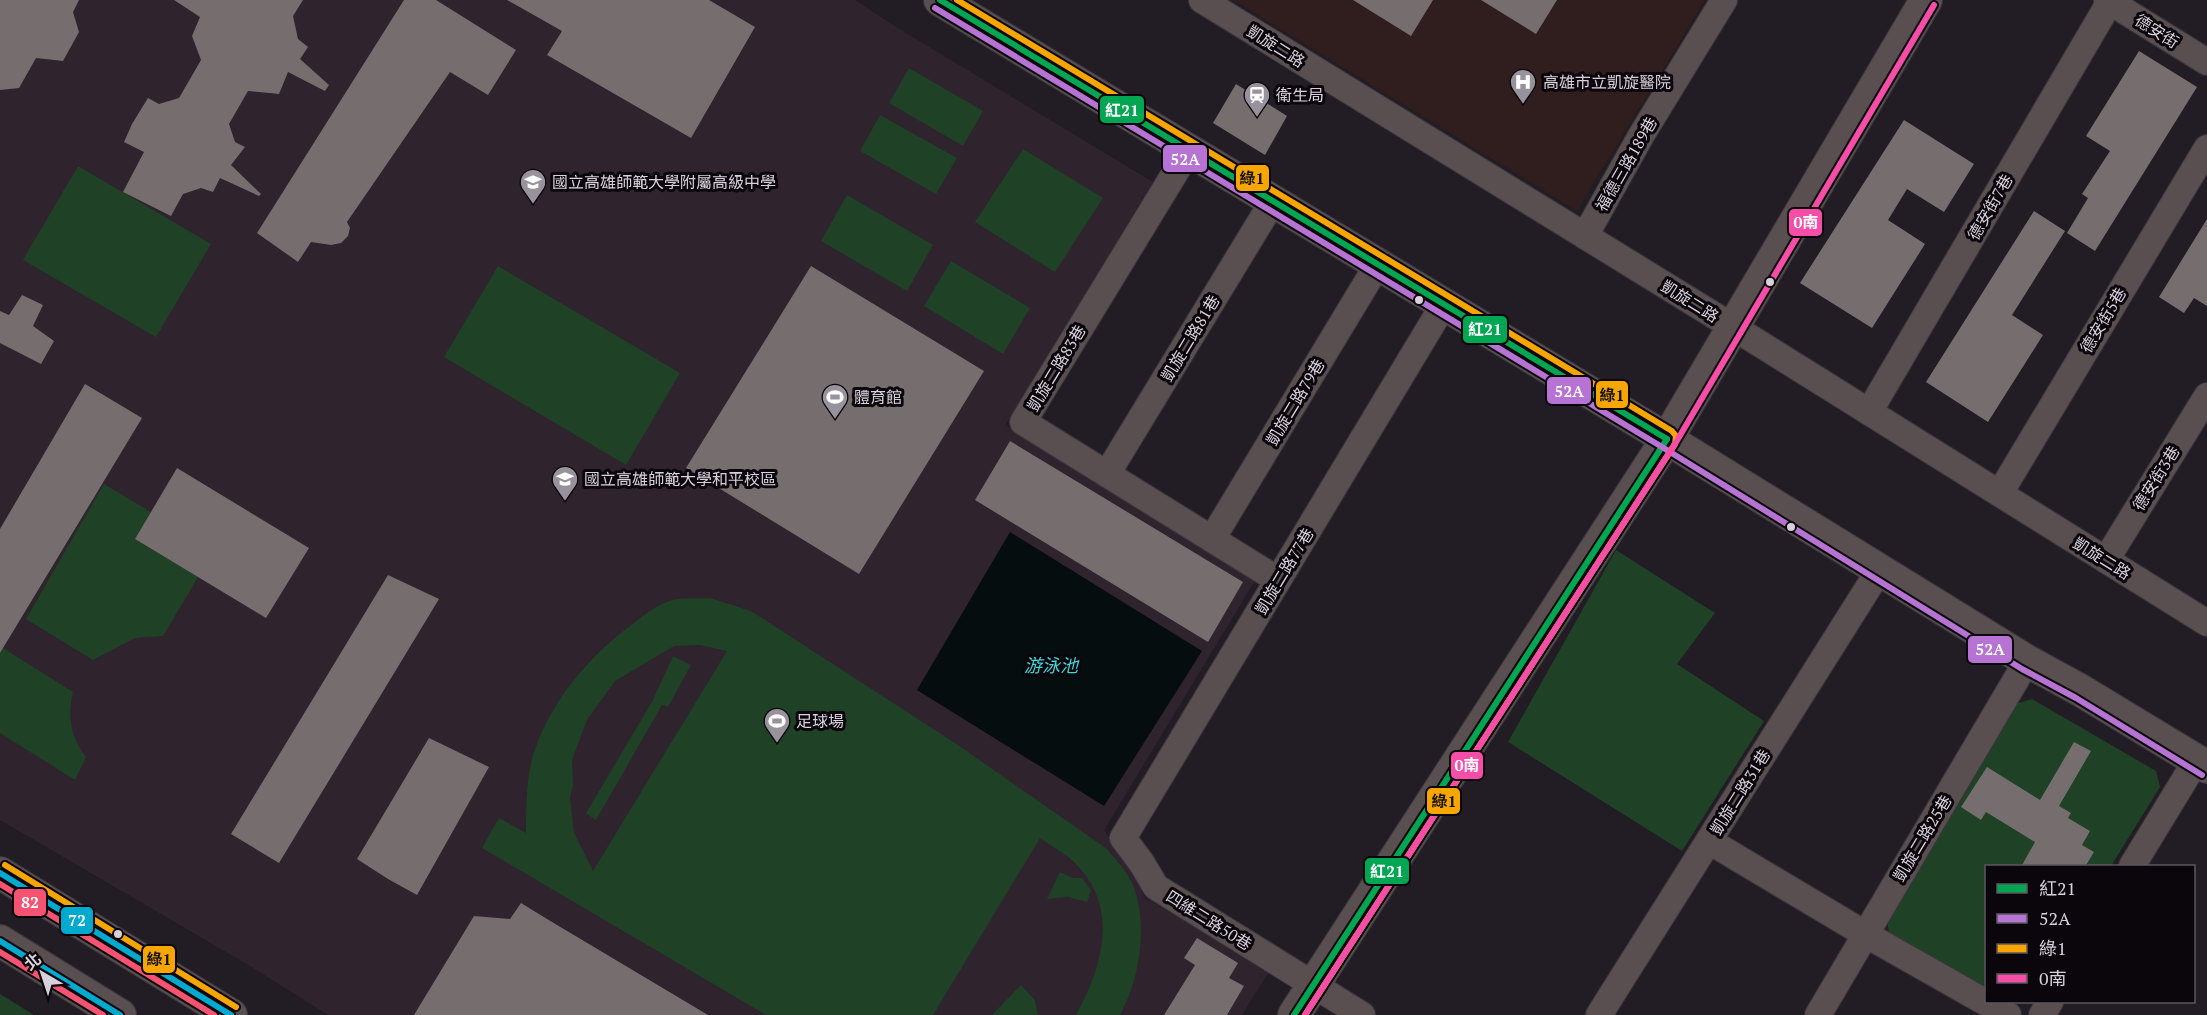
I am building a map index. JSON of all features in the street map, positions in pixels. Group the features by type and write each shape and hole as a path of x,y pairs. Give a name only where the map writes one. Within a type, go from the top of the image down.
{"street":[{"path":"940,0 1667,439 2027,661 2080,690 2202,764 2133,865"},
{"name":"凱旋二路","path":"1202,0 1733,327 2207,623"},
{"name":"福德三路189巷","path":"1585,236 1642,134 1724,0"},
{"path":"1294,1015 1667,439 1926,0"},
{"name":"德安街","path":"2109,1 2207,62"},
{"name":"德安街7巷","path":"1869,412 2109,1"},
{"name":"德安街5巷","path":"2000,493 2207,148"},
{"name":"凱旋二路83巷","path":"1189,150 1023,422 1278,580"},
{"name":"凱旋二路81巷","path":"1107,474 1273,201"},
{"name":"凱旋二路79巷","path":"1212,539 1378,264"},
{"name":"凱旋二路77巷","path":"1123,838 1444,304"},
{"name":"德安街3巷","path":"2106,560 2207,396"},
{"name":"凱旋二路31巷","path":"1599,1015 1880,569"},
{"name":"凱旋二路25巷","path":"1818,1015 2027,661"},
{"name":"四維二路50巷","path":"1123,838 1156,887 1362,1015"},
{"path":"1709,841 1985,1002"},
{"path":"0,873 231,1015"},
{"path":"0,941 120,1015"},
{"path":"1987,1003 2008,1015"}],"shaded area":[{"name":"國立高雄師範大學和平校區","path":"0,0 855,0 1153,182 1005,425 1256,579 1104,830 1128,863 1145,898 1270,970 1242,1015 328,1015 250,966 0,820"},
{"name":"高雄市立凱旋醫院","path":"1233,0 1705,0 1577,211"}],"green space":[{"path":"909,68 983,111 963,146 889,103"},
{"path":"880,115 957,158 936,194 860,151"},
{"path":"1023,149 1103,198 1055,272 975,222"},
{"path":"78,166 211,244 156,337 23,260"},
{"path":"847,195 933,245 907,291 821,241"},
{"path":"951,261 1030,308 1003,354 924,306"},
{"path":"498,266 680,373 626,465 444,357"},
{"path":"104,484 151,512 135,539 198,577 163,636 135,638 93,660 26,619"},
{"path":"1616,550 1715,613 1677,664 1764,721 1682,851 1508,742"},
{"name":"足球場","path":"710,598 751,611 958,745 1107,849 1124,869 1132,883 1140,914 1140,950 1137,968 1133,985 1120,1015 1076,1015 1086,995 1100,953 1103,932 1101,912 1095,892 1084,873 1067,856 1040,838 933,1015 766,1015 482,848 499,818 526,833 528,782 534,752 562,696 588,664 602,649 642,616 664,603 673,600","holes":["700,645 727,651 593,871 574,833 570,798 573,785 572,760 587,720 615,681 674,646"]},
{"path":"3,648 73,692 70,710 72,726 77,742 86,757 75,780 0,733 0,653"},
{"path":"673,656 691,665 668,707 662,705 596,820 586,813 652,702"},
{"path":"2032,699 2156,771 2160,787 2112,865 1985,865 1985,988 1889,934 1887,919 2015,704"},
{"path":"1060,872 1072,878 1082,878 1091,890 1087,902 1068,897 1047,899"},
{"path":"1021,985 1035,1000 1038,1015 992,1015"},
{"path":"0,994 34,1015 0,1015"}],"water":[{"name":"游泳池","path":"1010,532 1202,651 1104,806 917,690"}],"building":[{"path":"0,0 79,0 73,12 79,32 63,61 36,58 19,88 0,90"},
{"path":"174,0 303,0 293,16 298,39 308,47 300,59 329,85 325,91 288,72 279,94 248,91 229,124 235,142 245,147 231,165 261,194 259,196 220,178 213,192 201,188 183,194 171,216 123,192 144,152 124,142 132,124 148,98 159,104 179,98 201,60 192,36 200,17"},
{"path":"404,0 436,0 516,50 488,95 450,72 347,222 350,228 348,236 341,243 331,245 311,242 298,262 257,233"},
{"path":"507,0 709,0 755,27 691,138 547,55 562,31"},
{"path":"1353,0 1433,0 1411,36"},
{"name":"高雄市立凱旋醫院","path":"1481,0 1557,0 1536,34"},
{"path":"2139,51 2197,87 2095,251 2067,233 2088,198 2082,194 2110,151 2086,136"},
{"path":"1236,84 1287,116 1265,155 1213,123"},
{"path":"1904,120 1974,164 1944,212 1907,189 1888,220 1925,244 1872,328 1800,283"},
{"path":"2034,211 2065,231 2012,315 2043,335 1988,422 1926,382"},
{"path":"2207,219 2207,306 2194,298 2184,313 2159,297"},
{"name":"體育館","path":"811,266 984,371 859,574 686,468"},
{"path":"22,295 43,305 33,326 54,341 41,364 0,343 0,311 9,315"},
{"path":"85,384 142,418 0,653 0,529"},
{"path":"1010,441 1243,582 1208,642 975,500"},
{"path":"177,468 309,548 266,618 135,539"},
{"path":"388,575 439,599 279,863 231,834"},
{"path":"429,738 489,767 417,895 357,859"},
{"path":"2074,742 2091,751 2059,806 2071,813 2068,818 2090,831 2082,845 2094,852 2086,865 2022,865 2035,842 1986,812 1981,820 1961,807 1987,767 2040,800"},
{"path":"521,903 708,1015 414,1015 474,916 510,919"},
{"path":"1197,938 1238,963 1229,978 1244,986 1227,1015 1164,1015 1195,965 1184,958"}],"transit line":[{"name":"紅21","path":"940,0 1667,439"},
{"name":"綠1","path":"957,0 1672,431 1676,436 1675,444 1305,1015"},
{"name":"0南","path":"1305,1015 1675,444 1934,5"},
{"name":"52A","path":"935,8 1662,447 2022,669 2076,698 2202,775"},
{"name":"紅21","path":"1294,1015 1667,439"},
{"name":"綠1","path":"5,865 236,1007"},
{"name":"72","path":"0,873 231,1015"},
{"name":"82","path":"0,884 214,1015"},
{"name":"72","path":"0,941 120,1015"},
{"name":"82","path":"0,952 103,1015"}],"place":[{"name":"高雄市立凱旋醫院","path":"1523,105"},
{"name":"衛生局","path":"1257,118"},
{"name":"國立高雄師範大學附屬高級中學","path":"533,205"},
{"name":"體育館","path":"835,420"},
{"name":"國立高雄師範大學和平校區","path":"565,502"},
{"name":"足球場","path":"777,744"}]}
